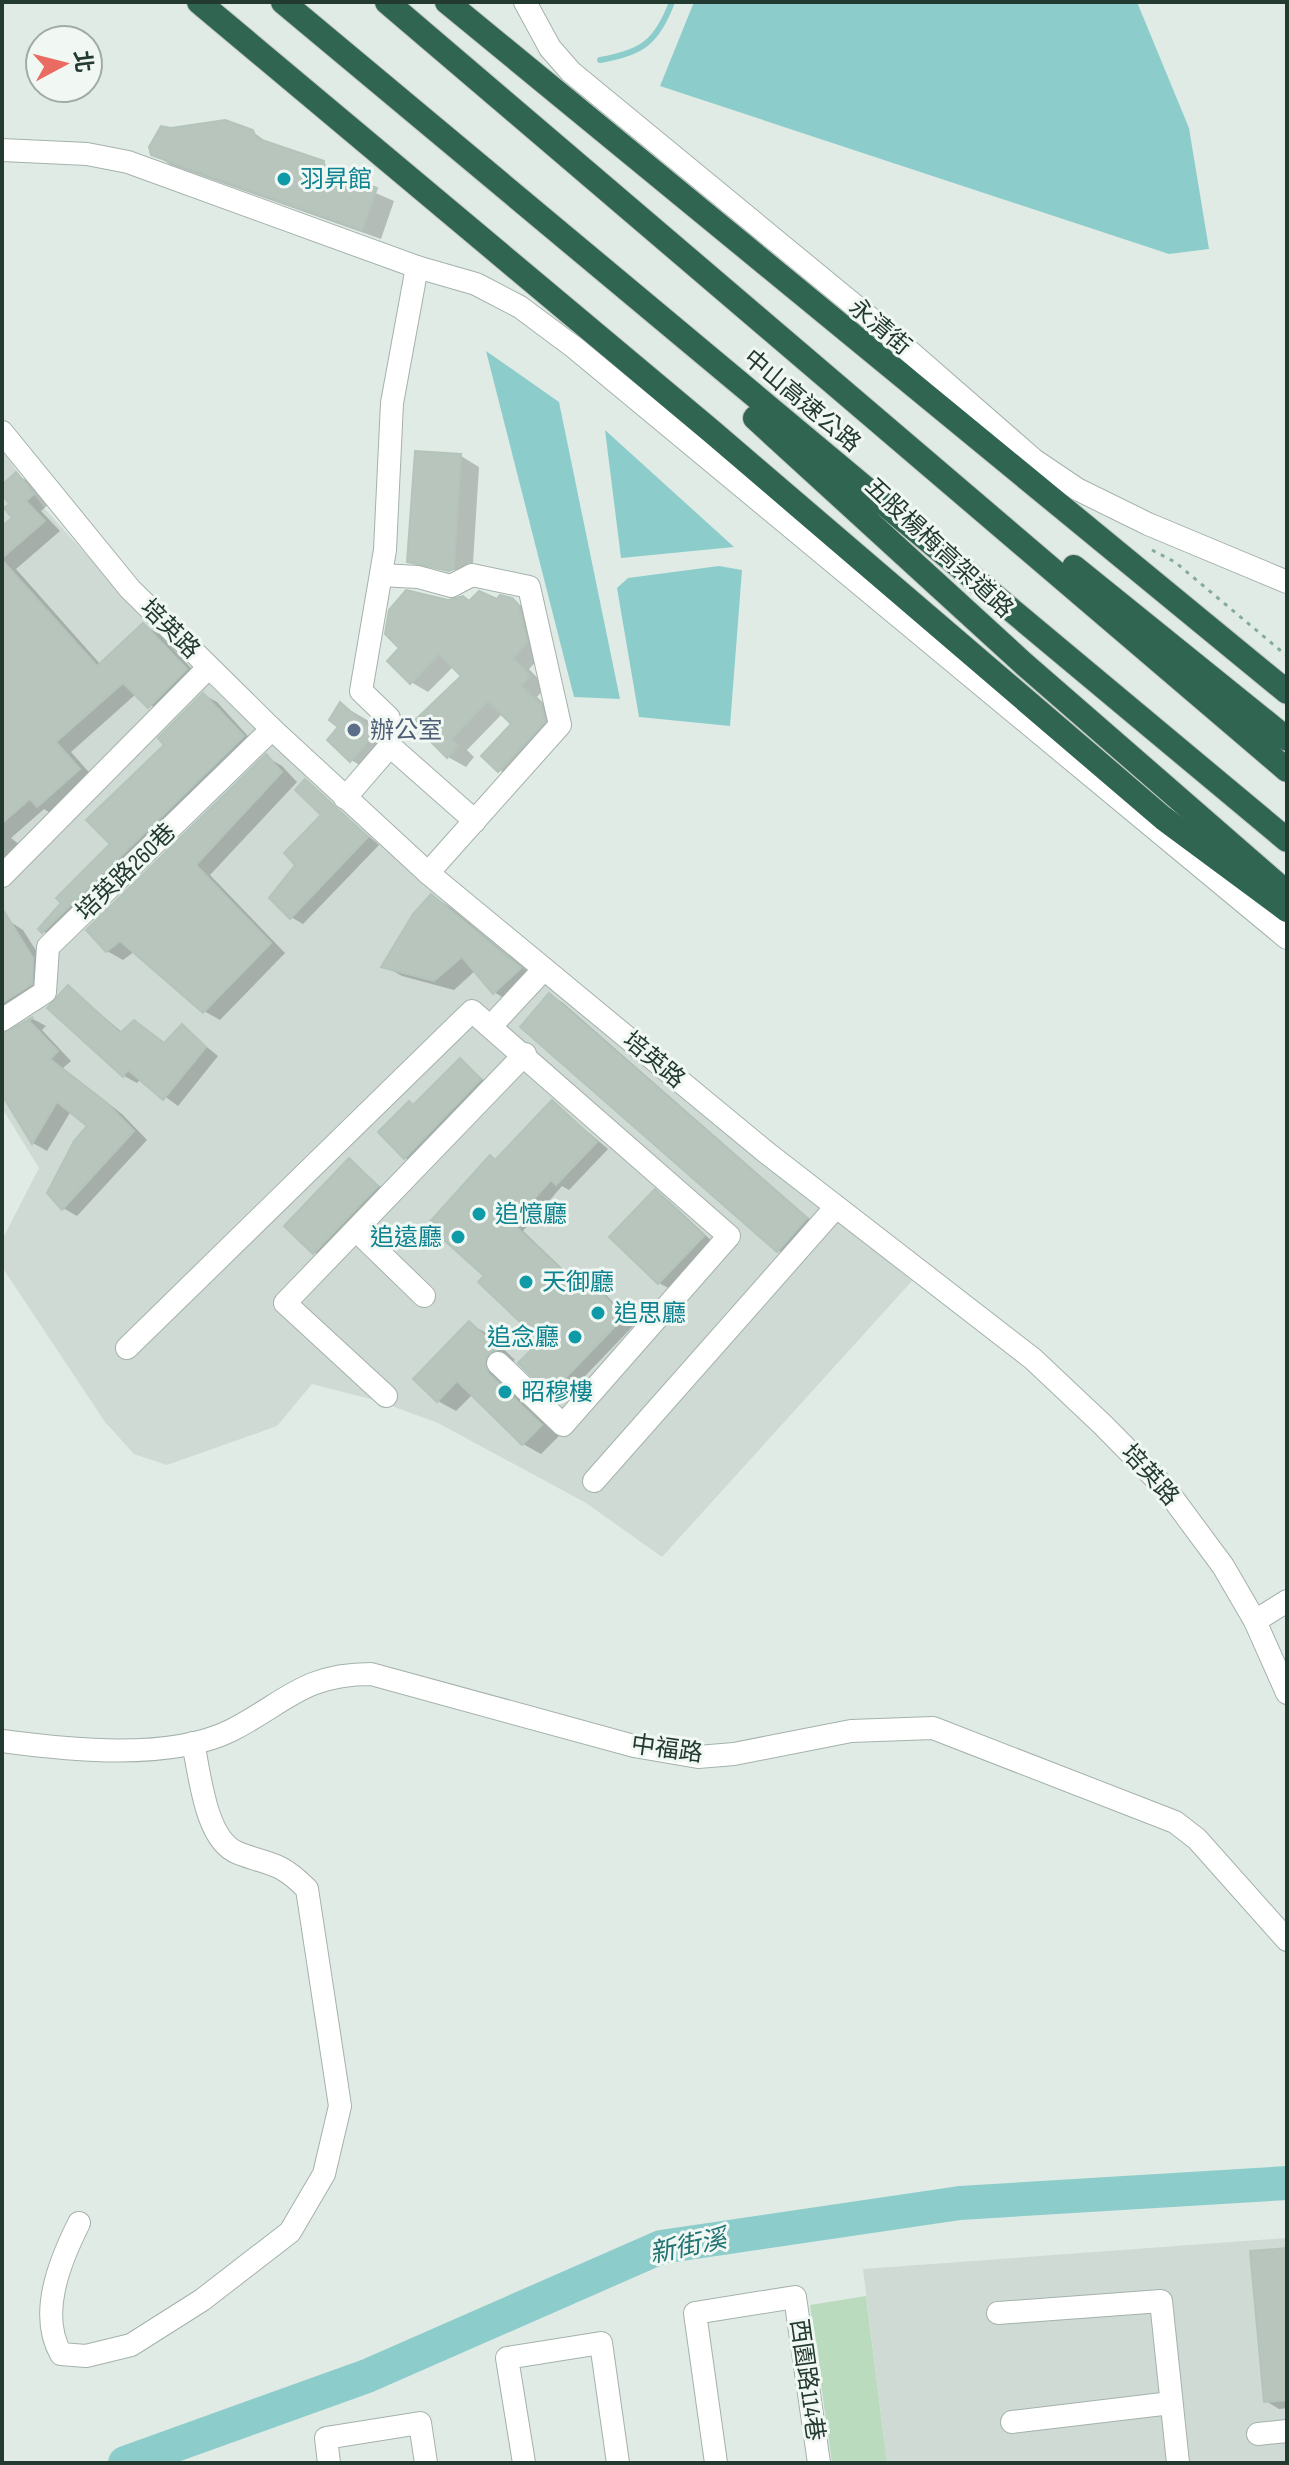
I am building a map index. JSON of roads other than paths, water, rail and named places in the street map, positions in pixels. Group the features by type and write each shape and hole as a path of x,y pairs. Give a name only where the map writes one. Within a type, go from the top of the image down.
{"highway":[{"path":"199,2 710,430 1151,808 1287,910"},
{"name":"中山高速公路","path":"283,2 1287,840"},
{"name":"中山高速公路","path":"387,2 1287,770"},
{"path":"447,2 1287,692"},
{"name":"五股楊梅高架道路","path":"524,206 1024,664 1287,892"},
{"path":"660,233 1287,739"}],"street":[{"name":"永清街","path":"525,2 550,48 571,72 893,337 1034,460 1077,489 1148,524 1287,582"},
{"path":"2,150 87,154 128,162 417,267 476,284 547,325 1287,938"},
{"path":"345,798 390,746 389,718 361,691 381,575 392,403 417,267"},
{"name":"培英路","path":"2,432 9,456 130,589 272,729 428,873 836,1207 1033,1359 1103,1425 1166,1489 1223,1566 1255,1621 1287,1693"},
{"path":"381,575 418,577 451,586 472,575 529,587 560,725 428,873"},
{"path":"2,876 208,668"},
{"name":"培英路260巷","path":"2,1020 45,992 48,947 272,729"},
{"path":"390,746 475,821"},
{"path":"492,1025 544,969"},
{"path":"127,1348 472,1011 492,1025 729,1236 563,1425 498,1363"},
{"path":"386,1396 285,1303 525,1054"},
{"path":"594,1481 836,1207"},
{"path":"356,1230 424,1296"},
{"path":"1255,1621 1287,1601"},
{"name":"中福路","path":"2,1741 64,1750 167,1747 193,1743 231,1730 282,1697 314,1681 343,1674 371,1674 634,1746 698,1757 734,1754 851,1731 933,1728 1175,1822 1197,1839 1287,1940"},
{"path":"79,2223 61,2260 51,2337 61,2354 86,2356 131,2345 202,2300 290,2232 324,2174 340,2106 307,1889 286,1868 233,1852 211,1826 193,1743"},
{"name":"西園路114巷","path":"716,2463 695,2313 795,2297 819,2463"},
{"path":"998,2313 1161,2301 1178,2463"},
{"path":"524,2463 507,2358 601,2343 618,2463"},
{"path":"1012,2422 1171,2403"},
{"path":"329,2463 326,2438 420,2423 426,2463"},
{"path":"1258,2434 1287,2431"}],"water":[{"path":"694,2 1137,2 1189,128 1209,249 1169,254 660,86"},
{"path":"486,351 559,402 620,699 574,697"},
{"path":"605,430 734,547 621,558"},
{"path":"719,566 742,570 730,726 639,717 617,588 628,578"}],"waterway":[{"path":"600,60 627,54 646,43 660,27 672,2"},
{"name":"新街溪","path":"125,2463 367,2376 661,2247 960,2203 1287,2183"}],"place":[{"name":"羽昇館","path":"284,179"},
{"name":"辦公室","path":"354,730"},
{"name":"追憶廳","path":"479,1214"},
{"name":"追遠廳","path":"458,1237"},
{"name":"天御廳","path":"526,1282"},
{"name":"追思廳","path":"598,1313"},
{"name":"追念廳","path":"575,1337"},
{"name":"昭穆樓","path":"505,1392"}]}
